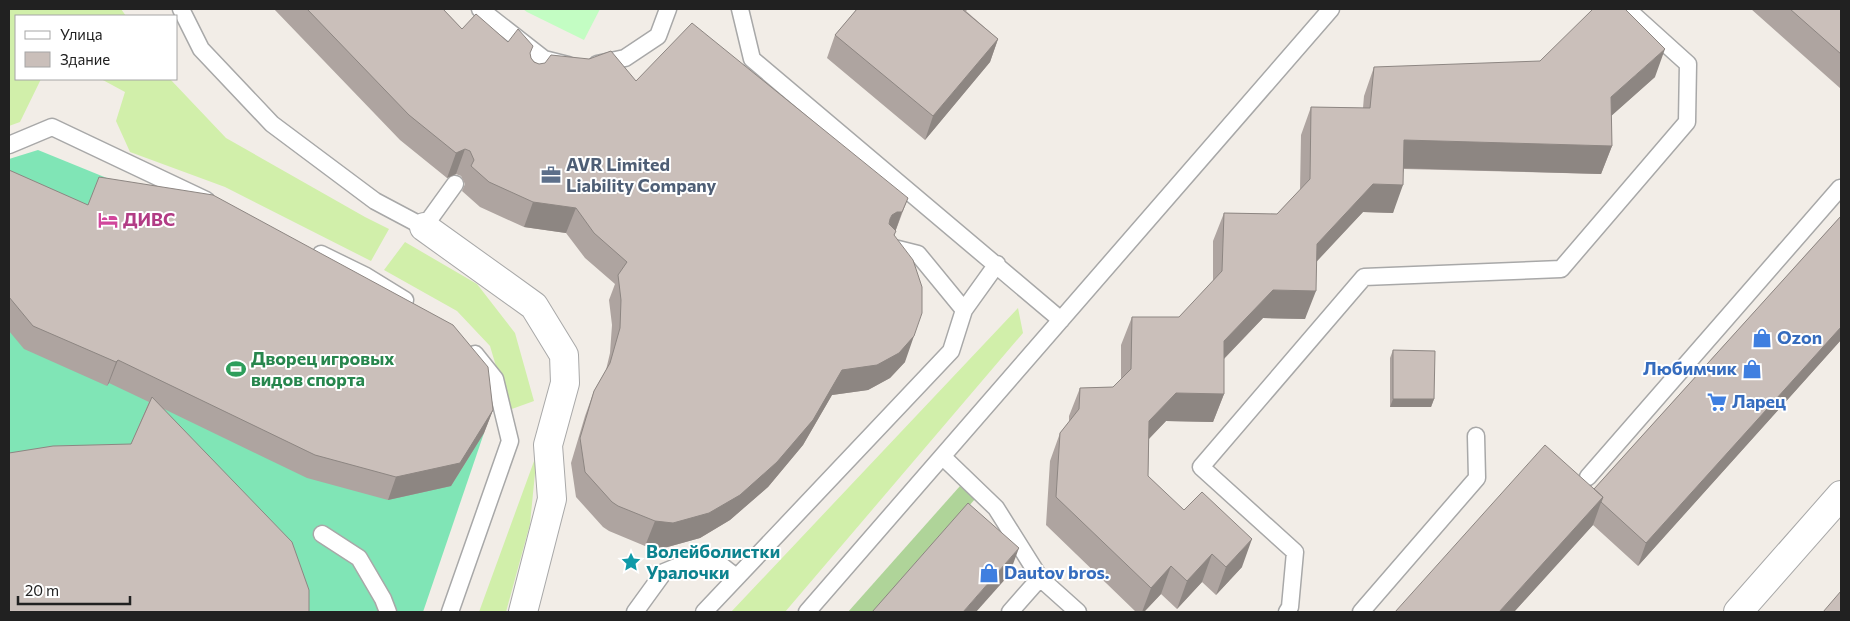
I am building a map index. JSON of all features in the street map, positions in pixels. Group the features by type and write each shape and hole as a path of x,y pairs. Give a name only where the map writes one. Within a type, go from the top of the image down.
{"street":[{"path":"424,227 534,306 564,355 565,383 548,445 552,499 523,612"},
{"path":"1738,612 1841,495"}],"lane":[{"path":"180,9 201,49 272,124 375,201 424,227 455,184"},
{"path":"480,9 540,66 581,68 625,58 658,36 668,9"},
{"path":"740,9 752,59 1061,320"},
{"path":"807,612 1331,9"},
{"path":"1287,612 1290,607 1295,552 1201,467 1364,277 1560,269 1688,122 1688,64 1627,9"},
{"path":"9,145 52,126 222,208"},
{"path":"1588,478 1841,189"},
{"path":"303,246 366,276 416,307"},
{"path":"890,247 918,254 964,310"},
{"path":"704,612 951,351 964,310 997,264"},
{"path":"450,612 510,441 495,379 465,341"},
{"path":"1361,612 1477,478 1476,436"},
{"path":"943,457 996,508 1040,578 1078,612"},
{"path":"322,534 358,558 383,599 388,612"},
{"path":"636,612 664,572 690,561 722,566 736,577"},
{"path":"1010,612 1040,578"}],"green space":[{"path":"9,9 121,9 125,15 15,15 15,80 41,80 20,122 9,126"},
{"path":"523,9 600,9 584,40"},
{"path":"103,80 171,80 226,138 389,229 371,261 225,187 130,152 116,121 125,92"},
{"name":"Дворец игровых видов спорта","path":"38,150 205,218 480,390 484,433 423,612 9,612 9,159"},
{"path":"405,242 477,284 515,333 534,401 509,410 490,346 457,311 384,270"},
{"path":"1018,308 1023,333 785,612 731,612"},
{"path":"537,453 530,524 506,612 479,612"},
{"path":"960,486 975,499 877,612 848,612"}],"building":[{"path":"307,9 443,9 462,29 476,14 508,42 518,29 533,46 530,53 534,62 539,64 545,63 551,55 589,59 611,51 636,81 692,23 908,198 902,212 892,215 889,224 896,231 894,235 913,260 922,287 922,313 914,336 899,353 877,365 842,370 813,420 777,462 740,495 709,513 673,523 655,521 618,506 612,502 585,472 580,438 594,391 610,363 620,328 621,300 618,275 627,262 594,233 576,208 533,202 489,182 471,166 474,160 470,151 465,149 456,153 409,115"},
{"path":"857,9 962,9 998,39 933,116 835,35"},
{"path":"1593,9 1625,9 1665,49 1611,97 1612,146 1404,140 1403,185 1373,184 1317,244 1316,291 1273,290 1224,341 1224,394 1176,393 1149,421 1148,476 1184,510 1202,492 1252,539 1226,567 1212,554 1187,581 1171,566 1151,588 1056,497 1060,433 1079,409 1080,388 1113,387 1131,369 1132,317 1179,317 1222,271 1224,213 1277,214 1310,179 1311,107 1370,108 1374,67 1540,61"},
{"path":"1790,9 1841,9 1841,54"},
{"path":"9,170 88,205 99,177 213,195 453,325 488,367 493,410 460,463 396,477 315,455 118,360 116,362 33,326 9,297"},
{"path":"1841,216 1841,327 1646,543 1601,502 1603,497 1594,489"},
{"path":"1393,350 1435,351 1434,399 1393,399"},
{"path":"152,397 292,542 309,590 309,612 9,612 9,453 53,446 131,444"},
{"path":"1545,445 1603,497 1499,612 1395,612"},
{"path":"968,503 1019,548 963,612 872,612"},
{"path":"1841,591 1841,612 1823,612"}],"place":[{"name":"AVR Limited Liability Company","path":"551,175"},
{"name":"ДИВС","path":"108,220"},
{"name":"Ozon","path":"1762,338"},
{"name":"Дворец игровых видов спорта","path":"236,369"},
{"name":"Любимчик","path":"1752,369"},
{"name":"Ларец","path":"1717,402"},
{"name":"Волейболистки Уралочки","path":"631,562"},
{"name":"Dautov bros.","path":"989,573"}]}
